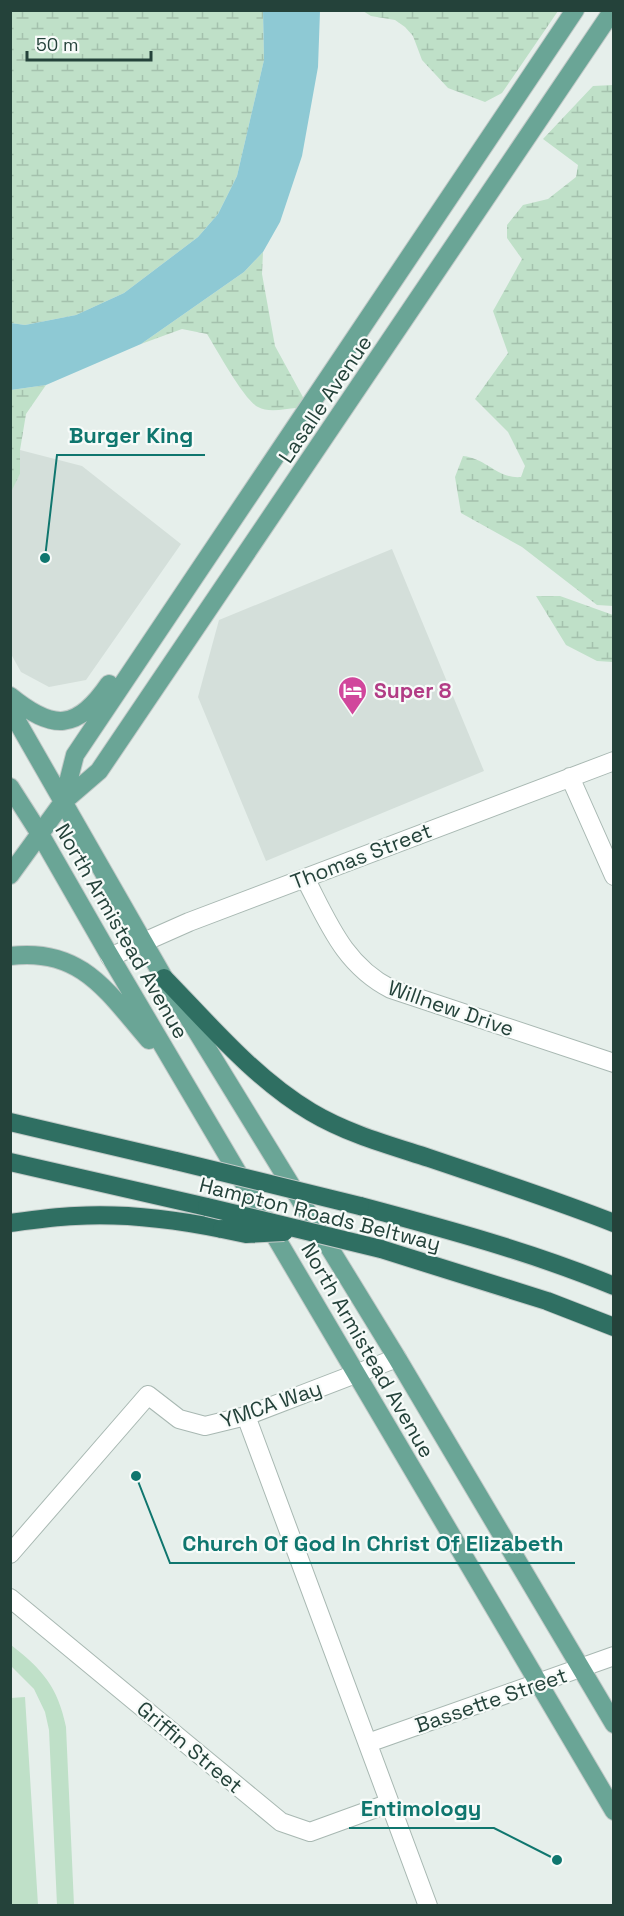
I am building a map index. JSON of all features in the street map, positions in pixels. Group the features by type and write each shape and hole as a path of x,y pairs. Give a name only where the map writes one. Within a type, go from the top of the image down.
{"highway":[{"path":"164,978 256,1071 278,1090 312,1112 351,1132 563,1203 614,1223"},
{"name":"Hampton Roads Beltway","path":"13,1122 459,1232 614,1286"},
{"name":"Hampton Roads Beltway","path":"10,1162 381,1249 527,1294 614,1327"},
{"path":"10,1223 74,1216 112,1215 154,1218 246,1234 307,1232"}],"main road":[{"name":"Lasalle Avenue","path":"63,802 75,755 575,10"},
{"name":"Lasalle Avenue","path":"10,875 63,802 99,771 613,10"},
{"path":"10,696 33,713 47,718 68,720 85,713 108,687 161,606 265,473"},
{"name":"North Armistead Avenue","path":"10,709 164,978 397,1358 614,1724"},
{"name":"North Armistead Avenue","path":"10,787 40,834 110,957 614,1811"},
{"path":"10,956 30,954 57,958 91,975 106,988 179,1073"}],"street":[{"name":"Thomas Street","path":"110,957 189,922 614,761"},
{"path":"570,777 614,876"},
{"name":"Willnew Drive","path":"304,878 346,952 379,982 391,989 614,1063"},
{"name":"YMCA Way","path":"10,1554 148,1395 179,1419 205,1426 246,1416 397,1358"},
{"path":"246,1416 428,1905"},
{"name":"Griffin Street","path":"10,1598 281,1822 310,1832 390,1803"},
{"name":"Bassette Street","path":"368,1743 614,1656"}],"shaded area":[{"path":"20,450 82,466 181,544 86,680 49,687 21,672 11,654 10,492 20,474"},
{"path":"392,549 484,771 266,861 198,697 219,620"}],"green space":[{"path":"11,11 263,11 264,60 237,176 218,214 198,237 124,293 76,315 25,325 11,323"},
{"path":"363,11 558,11 502,93 485,102 448,88 422,60 413,36 405,27 395,20 371,16"},
{"path":"614,85 613,606 597,605 522,547 461,513 455,477 463,456 479,461 505,475 521,477 525,466 508,432 475,399 508,353 493,311 522,259 507,238 507,225 523,205 548,199 576,177 578,165 543,139 593,86"},
{"path":"263,252 262,274 275,346 304,399 296,408 267,410 252,403 238,385 207,334 182,329 141,344 244,272"},
{"path":"46,385 26,414 20,450 20,474 11,492 11,390"},
{"path":"536,596 560,596 613,615 613,662 597,661 566,645"},
{"path":"11,1645 32,1662 47,1680 63,1713 66,1727 74,1905 57,1905 49,1730 45,1712 34,1689 11,1666"},
{"path":"25,1697 38,1905 11,1905 11,1698"}],"water":[{"path":"263,11 320,11 318,67 302,156 280,222 263,252 244,272 141,344 46,385 11,390 11,323 25,325 76,315 124,293 198,237 218,214 237,176 264,60"}],"place":[{"name":"Burger King","path":"45,558"},
{"name":"Super 8","path":"353,716"},
{"name":"Church Of God In Christ Of Elizabeth","path":"136,1476"},
{"name":"Entimology","path":"557,1860"}]}
